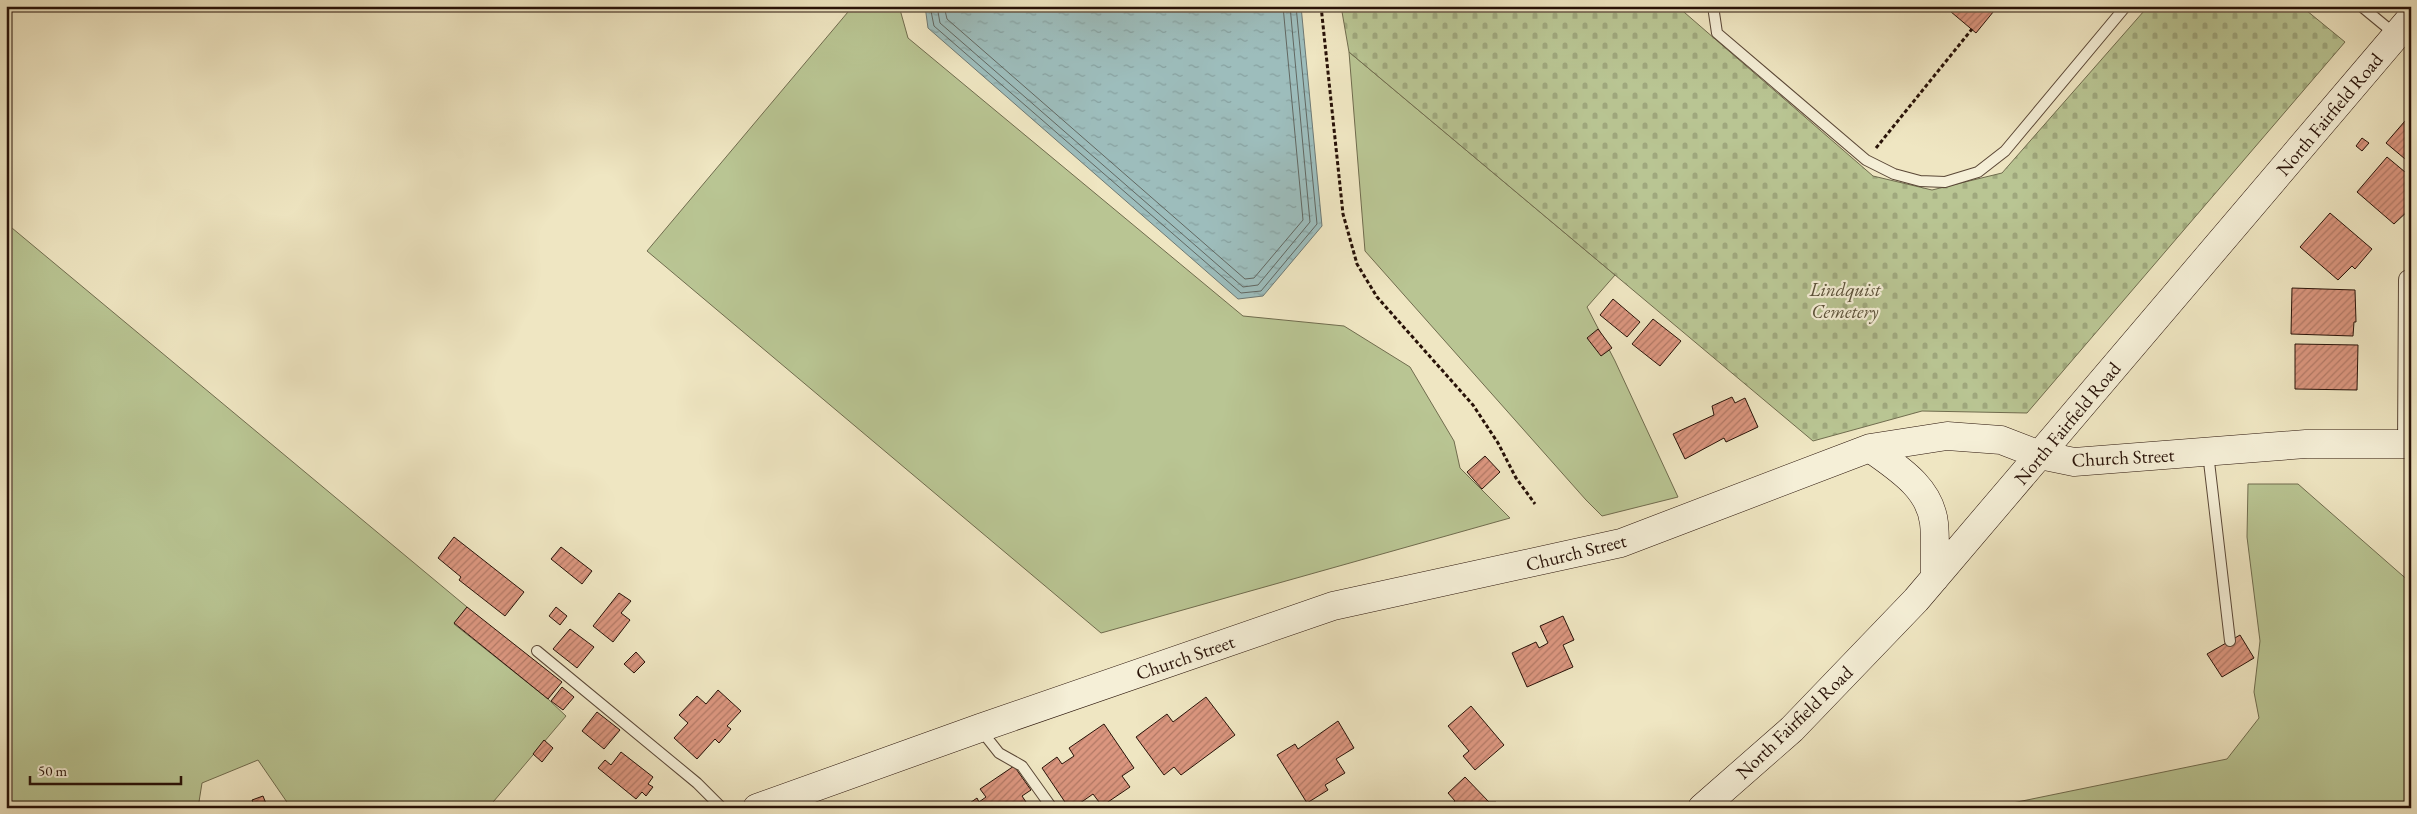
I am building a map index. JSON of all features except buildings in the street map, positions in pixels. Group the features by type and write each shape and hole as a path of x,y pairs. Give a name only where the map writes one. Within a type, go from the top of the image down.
{"street":[{"name":"North Fairfield Road","path":"1702,808 1792,729 1935,578 2403,26"},
{"path":"2410,444 2409,280 2411,279"},
{"name":"Church Street","path":"757,808 980,728 1333,606 1621,543 1870,448 1947,436 2001,440 2040,454 2074,462 2306,444 2410,444"},
{"path":"1870,448 1902,471 1918,486 1934,521 1935,578"}],"lane":[{"path":"1713,6 1717,33 1866,160 1894,174 1920,181 1945,182 1978,172 2004,151 2126,6"},
{"path":"2361,6 2403,26"},
{"path":"2208,452 2230,641"},
{"path":"537,651 697,783 722,808"},
{"path":"980,728 999,752 1022,766 1052,808"}],"path":[{"path":"1322,6 1343,214 1357,264 1377,297 1473,405 1498,443 1516,478 1536,504"},
{"path":"1866,160 1972,30"}],"green space":[{"path":"853,6 899,6 908,38 1243,316 1344,326 1410,367 1454,441 1460,468 1510,518 1101,633 647,251"},
{"name":"Lindquist Cemetery","path":"1341,6 1677,6 1873,176 1932,190 2002,173 2144,11 2152,6 2301,6 2345,42 2027,413 1922,411 1813,441 1349,52"},
{"path":"1349,52 1615,275 1587,307 1615,361 1678,497 1602,516 1365,251"},
{"path":"6,223 467,607 454,624 548,699 566,716 488,808 291,808 258,760 202,783 198,808 6,808"},
{"path":"2248,484 2298,484 2411,583 2411,808 1988,808 2227,759 2259,718 2254,692 2260,641 2247,537"}],"water":[{"path":"925,6 1301,6 1322,226 1263,296 1238,299 928,28"}]}
